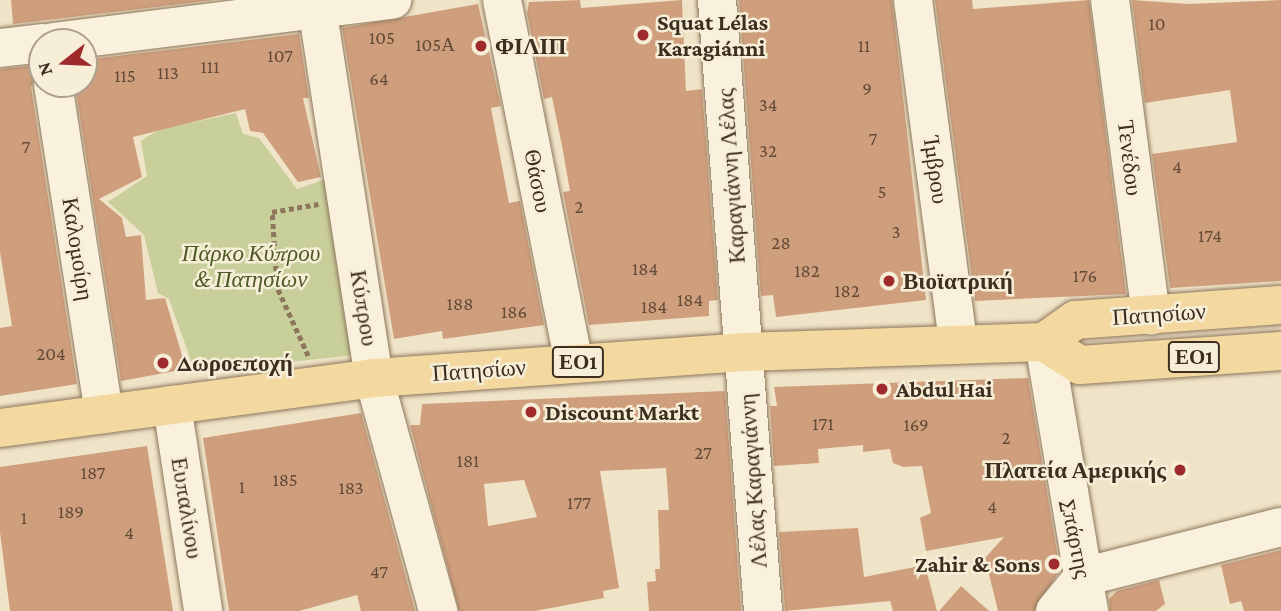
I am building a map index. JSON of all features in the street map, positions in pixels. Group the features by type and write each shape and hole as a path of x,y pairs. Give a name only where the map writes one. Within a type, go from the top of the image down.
{"main road":[{"name":"Πατησίων","path":"1044,342 1076,320 1281,305"},
{"name":"Πατησίων","path":"0,428 374,378 574,362 958,341 1044,342 1080,365 1281,351"}],"street":[{"path":"98,36 317,4 392,0"},
{"name":"Θάσου","path":"502,0 574,362"},
{"name":"Καραγιάννη Λέλας","path":"717,0 744,352"},
{"name":"Ίμβρου","path":"913,0 958,341"},
{"name":"Τενέδου","path":"1110,0 1151,315"},
{"name":"Κύπρου","path":"317,4 374,378 438,611"},
{"path":"0,48 28,45"},
{"name":"Καλομοίρη","path":"55,98 104,414"},
{"name":"Σπάρτης","path":"1044,342 1054,415 1086,594"},
{"name":"Λέλας Καραγιάννη","path":"744,352 763,611"},
{"path":"1054,415 1078,385 1108,364"},
{"name":"Ευπαλίνου","path":"172,405 202,611"},
{"path":"1055,611 1086,594 1281,527"}],"path":[{"path":"314,369 278,288 272,212 346,199"}],"green space":[{"name":"Πάρκο Κύπρου & Πατησίων","path":"236,113 243,134 259,138 297,189 326,179 356,355 195,372 169,299 158,293 144,235 108,202 147,176 141,141 158,130"}],"building":[{"path":"11,0 214,0 13,24"},
{"path":"580,0 581,8 682,0 686,91 702,89 718,300 709,301 709,316 589,325 563,192 570,191 562,146 552,97 544,99 527,13 529,2"},
{"path":"739,0 892,0 926,300 776,317 773,295 761,296"},
{"path":"935,0 972,0 973,9 1089,0 1126,294 975,301"},
{"path":"1132,0 1188,4 1281,0 1281,281 1170,288 1152,154 1237,142 1230,90 1145,103"},
{"path":"478,4 501,106 491,108 509,203 520,201 544,325 443,339 442,331 394,339 342,28"},
{"path":"299,34 309,98 303,98 321,177 298,182 263,133 250,131 245,109 133,137 142,177 99,199 122,218 126,237 141,235 146,300 165,298 186,369 121,381 77,98 98,98 98,58"},
{"path":"28,66 28,98 33,98 77,384 0,396 0,328 12,326 0,252 0,69"},
{"path":"1028,378 1060,570 1034,611 998,611 985,558 1004,537 926,551 920,518 931,513 922,466 903,467 893,463 890,449 863,452 863,445 818,449 819,463 774,466 770,406 777,406 774,387"},
{"path":"725,391 741,611 649,611 647,582 656,581 655,569 660,569 658,510 669,510 666,468 600,471 619,588 603,591 604,598 535,611 459,611 410,425 420,425 422,404","holes":["524,480 537,517 488,526 484,484"]},
{"path":"361,413 415,611 361,611 357,595 299,611 229,611 203,438"},
{"path":"147,446 173,611 10,611 0,532 0,467"},
{"path":"858,528 864,577 925,565 937,611 893,611 890,601 785,611 779,532"},
{"path":"1281,550 1281,611 1244,611 1241,601 1230,604 1221,565"},
{"path":"1159,580 1165,604 1156,611 1110,611 1109,599 1117,591"},
{"path":"961,586 989,611 939,611"}],"place":[{"name":"Squat Lélas Karagiánni","path":"643,35"},
{"name":"ΦΙΛΙΠ","path":"481,46"},
{"name":"Βιοϊατρική","path":"889,281"},
{"name":"Δωροεποχή","path":"163,363"},
{"name":"Abdul Hai","path":"882,389"},
{"name":"Discount Markt","path":"531,412"},
{"name":"Πλατεία Αμερικής","path":"1180,470"},
{"name":"Zahir & Sons","path":"1054,564"}]}
